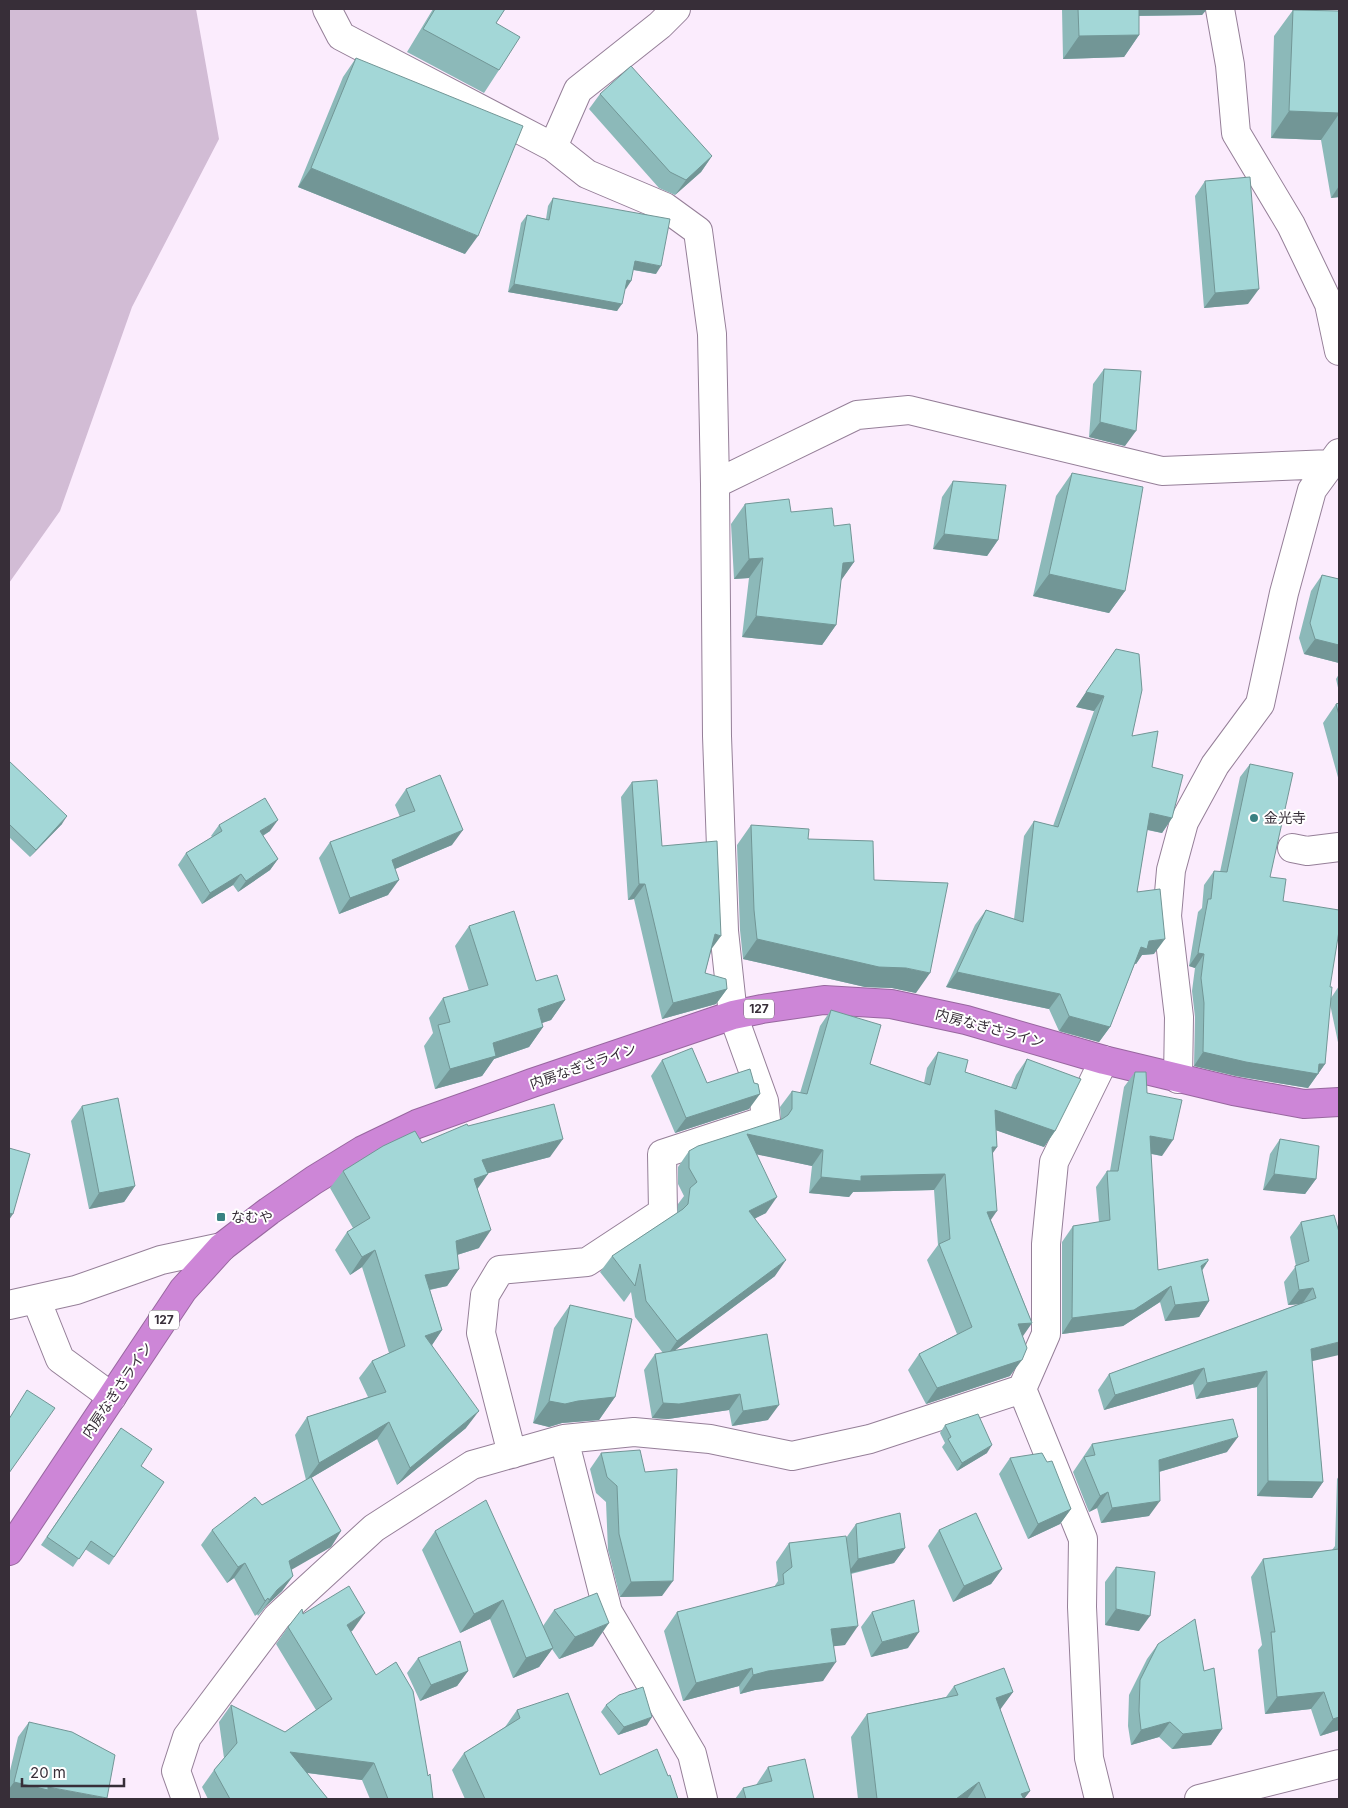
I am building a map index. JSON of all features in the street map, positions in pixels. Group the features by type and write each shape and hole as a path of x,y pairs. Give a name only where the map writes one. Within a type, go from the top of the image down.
{"highway":[{"name":"内房なぎさライン","path":"9,1551 184,1290 222,1247 314,1180 363,1150 417,1124 733,1015 824,1000 891,1004 966,1020 1104,1060 1178,1079 1304,1104 1339,1102"}],"street":[{"path":"327,9 341,36 553,147 587,174 665,207 698,231 712,334 718,755 724,931 733,1015 764,1101 766,1120 662,1154 663,1212 587,1262 500,1270 485,1295 481,1333 512,1454"},
{"path":"553,147 578,90 660,25 676,9"},
{"path":"1220,9 1230,65 1236,133 1291,225 1330,304 1339,352"},
{"path":"715,484 857,415 909,410 1162,471 1335,458"},
{"path":"1178,1079 1179,1017 1167,916 1170,870 1188,814 1215,765 1260,704 1284,593 1312,490 1335,458"},
{"path":"1292,848 1308,851 1339,847"},
{"path":"1099,1799 1089,1758 1082,1607 1083,1539 1022,1389 1046,1334 1046,1244 1054,1162 1104,1060"},
{"path":"9,1305 76,1290 161,1260 222,1247"},
{"path":"36,1299 60,1358 112,1397"},
{"path":"186,1799 176,1772 187,1737 278,1617 374,1528 472,1466 564,1440 634,1432 710,1439 792,1456 870,1438 1022,1389"},
{"path":"564,1440 608,1612 692,1754 703,1799"},
{"path":"1199,1799 1339,1764"}],"shaded area":[{"path":"9,9 196,9 219,139 132,307 60,511 9,583"}],"building":[{"path":"435,9 505,9 496,23 520,37 499,70 423,29"},
{"path":"1078,9 1139,9 1139,35 1079,36"},
{"path":"1293,10 1339,11 1339,113 1289,111"},
{"path":"356,58 523,126 478,236 311,168"},
{"path":"631,66 712,156 686,180 670,172 600,94"},
{"path":"1250,177 1259,289 1215,293 1205,181"},
{"path":"553,198 670,219 661,266 635,261 631,281 627,280 622,304 514,284 527,215 549,220"},
{"path":"1104,369 1141,371 1136,431 1100,422"},
{"path":"1072,473 1143,487 1125,591 1049,574"},
{"path":"953,481 1006,485 998,540 944,534"},
{"path":"789,499 791,512 832,508 834,526 850,524 854,562 843,563 836,625 756,616 763,558 749,559 745,504"},
{"path":"1322,575 1339,579 1339,645 1315,639 1310,623"},
{"path":"1116,649 1139,654 1142,690 1132,736 1158,731 1152,767 1183,775 1172,818 1150,813 1137,892 1160,889 1165,939 1149,941 1147,949 1141,947 1110,1027 1069,1016 1060,994 957,972 986,910 1023,922 1034,821 1058,827 1104,696 1086,692"},
{"path":"1339,703 1339,715 1336,704"},
{"path":"9,761 67,816 36,850 9,824"},
{"path":"1250,764 1293,773 1270,877 1286,879 1283,901 1339,910 1339,931 1330,987 1332,987 1325,1064 1319,1064 1318,1074 1246,1062 1203,1052 1204,1003 1201,978 1204,954 1198,953 1208,899 1211,899 1214,871 1227,872"},
{"path":"440,775 463,830 392,860 399,880 350,898 330,842 415,811 406,789"},
{"path":"657,780 662,846 717,841 721,936 715,934 705,973 726,979 727,989 673,1003 645,884 639,884 632,782"},
{"path":"265,798 278,820 260,831 278,859 246,881 241,874 210,893 186,853 222,831 219,825"},
{"path":"751,825 809,829 808,839 873,841 874,880 948,883 930,973 906,968 879,967 757,939"},
{"path":"514,911 536,981 557,975 565,1000 538,1009 543,1027 493,1043 496,1056 450,1069 438,1025 450,1022 443,998 488,985 469,926"},
{"path":"831,1010 881,1025 870,1064 930,1085 938,1052 968,1060 965,1072 1016,1089 1027,1059 1081,1079 1055,1131 995,1110 997,1147 992,1147 997,1211 987,1212 1032,1323 1018,1324 1027,1348 1022,1360 937,1388 919,1354 972,1327 939,1244 950,1239 945,1174 861,1176 861,1181 821,1177 823,1150 747,1134 777,1197 749,1211 786,1260 677,1341 646,1301 640,1264 635,1286 612,1256 688,1204 690,1188 697,1182 689,1168 689,1151 698,1146 782,1119 792,1109 792,1091 807,1094"},
{"path":"692,1048 707,1083 750,1069 754,1083 758,1084 760,1094 686,1118 662,1060"},
{"path":"1135,1072 1146,1072 1147,1093 1182,1100 1173,1140 1150,1136 1158,1270 1208,1259 1201,1266 1209,1301 1175,1305 1171,1286 1134,1310 1072,1318 1073,1226 1110,1220 1107,1171 1118,1171"},
{"path":"118,1098 135,1186 99,1193 82,1106"},
{"path":"554,1104 563,1139 482,1160 488,1174 474,1179 491,1230 456,1241 459,1269 425,1275 442,1330 425,1336 479,1411 410,1468 389,1422 319,1463 307,1417 386,1392 372,1361 405,1346 375,1250 362,1257 347,1232 370,1218 343,1171 383,1146 415,1131 422,1143 467,1124 468,1126"},
{"path":"1280,1139 1319,1146 1316,1179 1274,1174"},
{"path":"9,1148 30,1154 13,1214 9,1213"},
{"path":"1334,1215 1339,1232 1339,1342 1311,1349 1323,1482 1268,1481 1267,1371 1207,1383 1204,1368 1115,1395 1109,1374 1316,1298 1313,1288 1299,1290 1295,1266 1309,1261 1301,1222"},
{"path":"570,1305 632,1319 615,1397 565,1404 549,1401"},
{"path":"767,1334 779,1405 743,1411 740,1394 679,1404 663,1403 655,1354"},
{"path":"27,1390 55,1408 9,1473 9,1419"},
{"path":"978,1414 992,1445 962,1463 948,1439 951,1437 945,1425"},
{"path":"1233,1419 1238,1437 1159,1460 1160,1501 1112,1508 1108,1492 1100,1496 1084,1457 1095,1455 1092,1444"},
{"path":"121,1428 152,1449 141,1466 164,1482 114,1557 91,1541 79,1559 47,1537"},
{"path":"640,1450 645,1472 677,1469 673,1581 631,1582 619,1534 617,1486 607,1477 601,1453"},
{"path":"1042,1453 1047,1462 1052,1461 1071,1509 1038,1524 1010,1458"},
{"path":"311,1477 341,1531 289,1561 293,1576 269,1600 268,1598 265,1601 245,1563 238,1567 212,1530 255,1497 262,1505"},
{"path":"486,1500 553,1648 526,1658 503,1600 474,1614 435,1531"},
{"path":"900,1513 905,1548 858,1559 856,1524"},
{"path":"976,1513 1002,1569 964,1586 939,1530"},
{"path":"846,1536 858,1626 831,1629 836,1662 768,1671 753,1675 752,1668 696,1683 677,1612 784,1584 783,1574 792,1567 789,1543"},
{"path":"1339,1549 1339,1717 1333,1719 1324,1692 1277,1697 1271,1632 1275,1632 1263,1559"},
{"path":"1116,1567 1155,1572 1150,1616 1116,1609"},
{"path":"349,1586 365,1613 347,1625 376,1675 396,1662 413,1691 428,1776 430,1774 433,1799 388,1799 374,1763 290,1752 328,1799 230,1799 214,1770 237,1743 231,1705 285,1732 332,1699 288,1627 302,1609 303,1614"},
{"path":"597,1593 609,1623 575,1637 554,1610"},
{"path":"914,1600 919,1632 882,1642 872,1612"},
{"path":"1195,1619 1204,1671 1214,1668 1222,1729 1183,1734 1170,1722 1141,1730 1139,1711 1140,1680 1158,1644"},
{"path":"460,1641 468,1671 431,1685 418,1658"},
{"path":"1004,1668 1013,1692 996,1698 1030,1791 1021,1794 1024,1799 986,1799 979,1782 956,1799 877,1799 867,1714 958,1695 954,1686"},
{"path":"643,1687 652,1717 624,1727 606,1705 619,1695"},
{"path":"568,1693 600,1775 657,1749 668,1776 670,1775 678,1799 485,1799 464,1753 520,1718 517,1710"},
{"path":"29,1722 72,1732 115,1755 107,1798 48,1787 48,1790 14,1782"},
{"path":"805,1759 814,1799 746,1799 743,1788 772,1781 768,1767"}],"place":[{"name":"金光寺","path":"1254,818"},
{"name":"なむや","path":"221,1217"}]}
